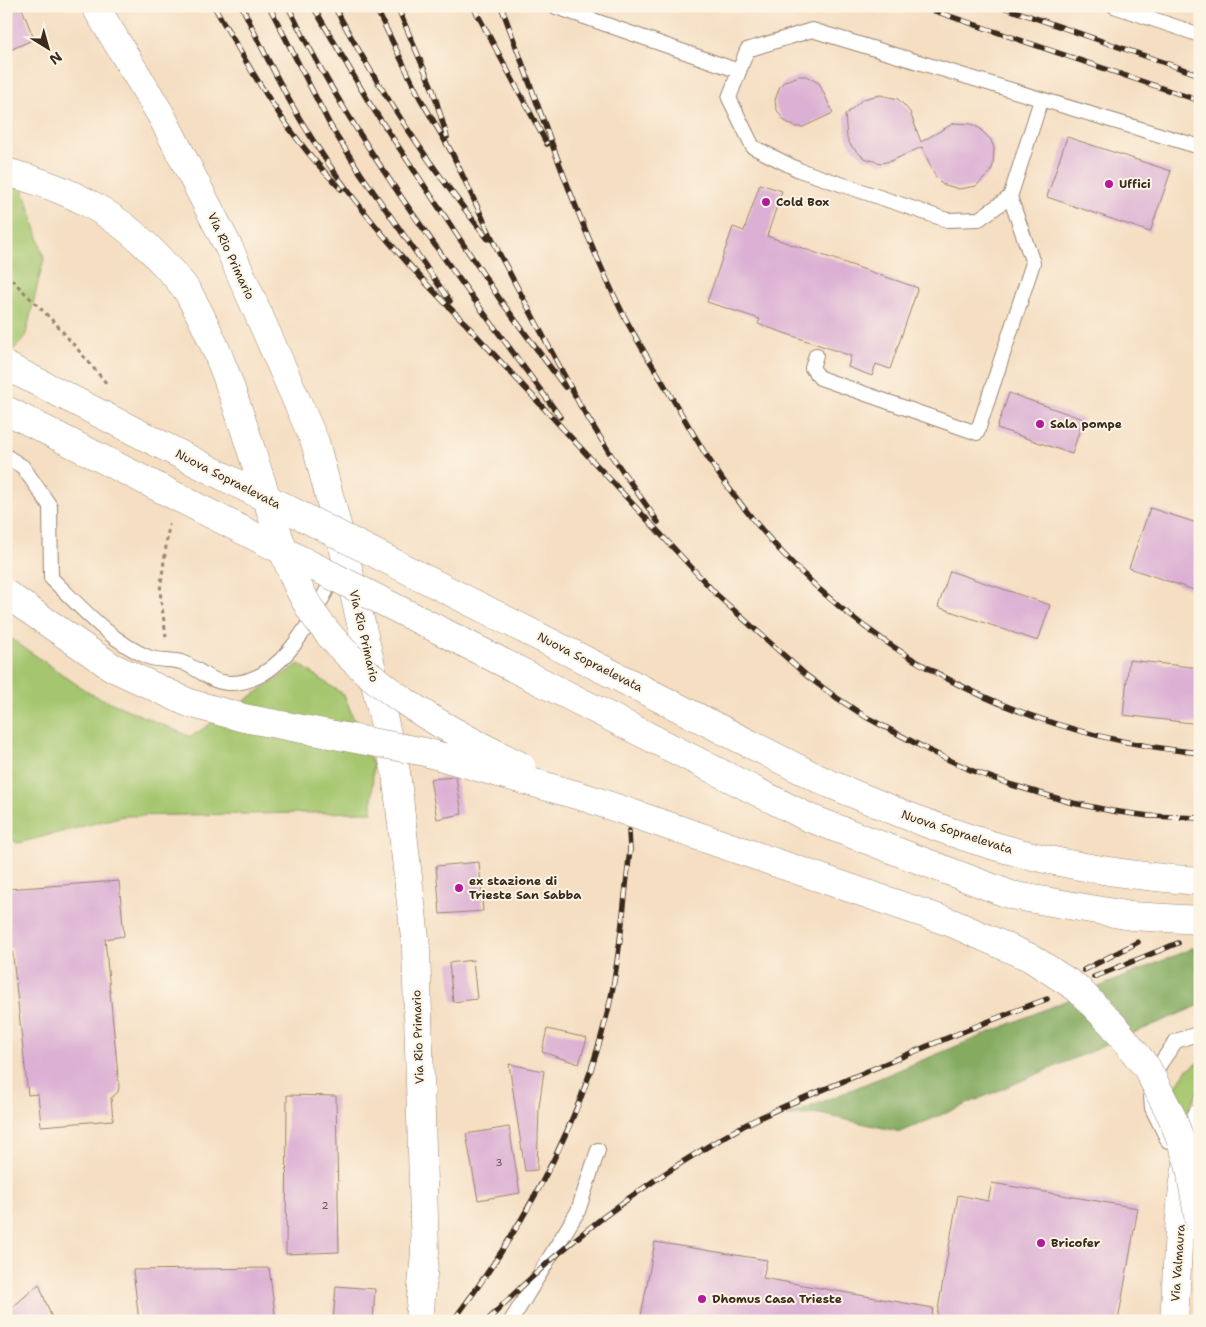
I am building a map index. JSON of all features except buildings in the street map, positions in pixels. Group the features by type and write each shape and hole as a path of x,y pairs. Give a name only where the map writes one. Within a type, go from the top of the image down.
{"main road":[{"name":"Via Rio Primario","path":"95,6 161,115 230,250 315,442 345,555 396,772 416,947 425,1252 419,1321"},
{"path":"6,172 43,182 92,203 146,243 188,292 221,358 291,575 314,614 340,649 380,683 456,734 587,798"},
{"name":"Nuova Sopraelevata","path":"6,366 823,781 909,817 1019,853 1138,877 1200,881"},
{"path":"6,410 807,817 1011,895 1131,916 1200,920"},
{"path":"6,594 112,667 189,703 244,718 425,752 587,798 952,923 1031,958 1077,988 1114,1025 1147,1068 1172,1117 1189,1163 1200,1227"},
{"name":"Via Valmaura","path":"1174,1321 1185,1175 1190,1144 1200,1118"}],"lane":[{"path":"1114,6 1200,35"},
{"path":"556,7 739,71"},
{"path":"1010,198 979,219 947,220 799,170 753,147 729,98 747,50 812,30 1200,147"},
{"path":"816,355 812,368 820,378 977,432 1033,263 1010,198 1041,100"},
{"path":"6,456 23,468 50,506 51,578 124,645 150,658 182,662 206,678 230,683 253,678 280,662 304,634 345,555"},
{"path":"1185,1175 1152,1108 1150,1087 1160,1064 1176,1041 1200,1033"},
{"path":"511,1321 578,1211 598,1150"}],"green space":[{"path":"6,148 28,203 44,258 25,338 6,357"},
{"path":"6,635 89,693 191,737 299,664 344,695 373,765 372,812 123,816 18,843 6,837"},
{"path":"1200,945 1200,1005 901,1132 820,1114 788,1116"},
{"path":"1200,1062 1200,1087 1191,1105 1178,1145 1172,1091 1187,1070"}],"railway":[{"path":"214,6 271,102 304,147 341,189"},
{"path":"242,6 258,41 306,129 346,188 391,244 717,595 807,676 866,717 932,752 973,771 1073,803 1149,816 1200,818"},
{"path":"269,6 330,125 361,174 450,301"},
{"path":"288,6 316,61 380,166 451,268 560,417"},
{"path":"313,6 370,104 501,301 565,387"},
{"path":"334,6 368,67 425,155 488,239"},
{"path":"375,6 420,98 452,153 499,253 580,405 611,455 658,522"},
{"path":"397,6 433,90 447,137"},
{"path":"473,6 547,144"},
{"path":"501,6 588,237 622,312 716,470 734,495 779,549 828,597 882,639 939,674 1000,703 1063,726 1130,743 1200,753"},
{"path":"920,6 1194,99"},
{"path":"1000,6 1200,75"},
{"path":"453,1321 480,1284 528,1207 550,1167 586,1084 600,1041 611,997 620,942 630,850 629,831"},
{"path":"1084,970 1138,942"},
{"path":"1094,977 1178,943"},
{"path":"487,1321 544,1266 605,1216 670,1170 738,1129 808,1096 973,1027 1047,999"}],"place":[{"name":"Uffici","path":"1109,184"},
{"name":"Cold Box","path":"766,202"},
{"name":"Sala pompe","path":"1040,424"},
{"name":"ex stazione di Trieste San Sabba","path":"459,888"},
{"name":"Bricofer","path":"1041,1243"},
{"name":"Dhomus Casa Trieste","path":"702,1299"}]}
